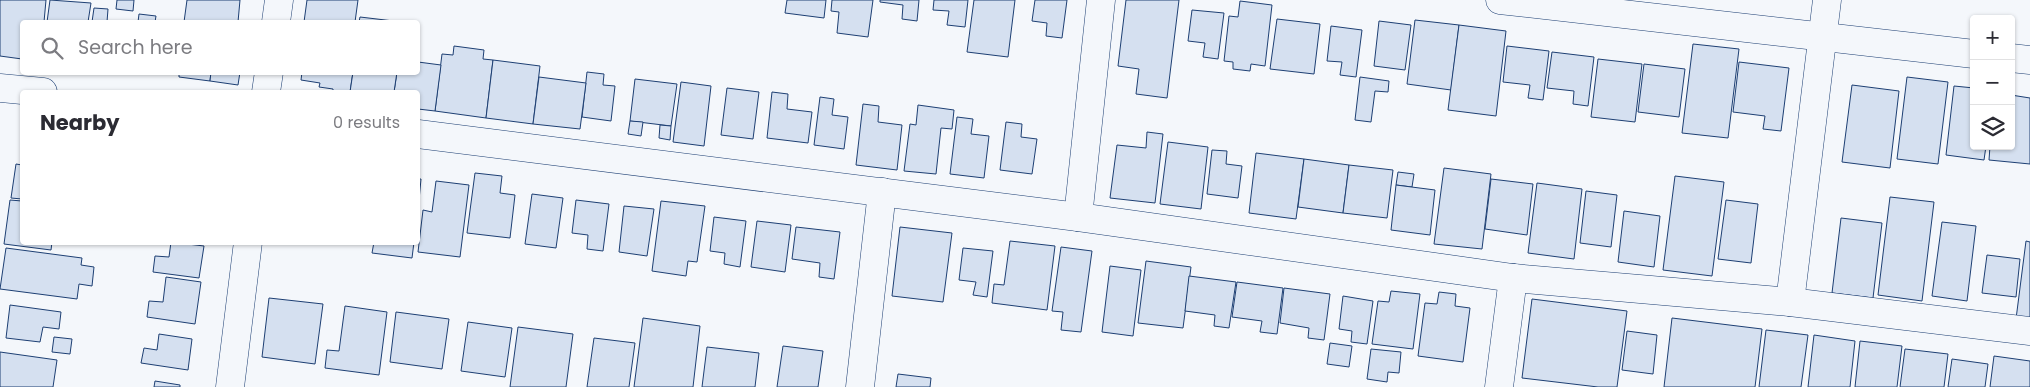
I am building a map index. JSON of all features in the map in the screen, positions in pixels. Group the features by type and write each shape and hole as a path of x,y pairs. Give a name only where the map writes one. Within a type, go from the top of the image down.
{"street":[{"path":"276,20 280,0"},
{"path":"1078,217 1101,0"},
{"path":"1500,0 1970,54"},
{"path":"1790,302 1828,0"},
{"path":"2015,58 2030,60"},
{"path":"266,90 269,75"},
{"path":"0,88 22,90"},
{"path":"420,134 1078,217 1513,278 1790,302 2030,331"},
{"path":"860,387 882,192"},
{"path":"230,387 248,245"},
{"path":"1499,387 1513,278"}],"building":[{"path":"0,0 46,0 44,20 20,20 20,59 0,56"},
{"path":"50,0 91,3 88,20 47,20"},
{"path":"117,0 134,0 133,11 116,9"},
{"path":"187,0 240,0 238,20 184,20"},
{"path":"307,0 358,0 355,20 304,20"},
{"path":"787,0 826,0 824,18 785,13"},
{"path":"832,0 873,0 868,37 837,33 839,12 831,11"},
{"path":"880,0 919,0 917,21 902,19 903,5 880,2"},
{"path":"934,0 968,0 965,27 947,25 949,11 933,10"},
{"path":"974,0 1015,0 1008,57 967,52"},
{"path":"1035,0 1067,0 1062,38 1046,36 1047,23 1032,21"},
{"path":"1126,0 1179,0 1167,98 1136,94 1139,69 1118,66"},
{"path":"1240,1 1272,5 1265,66 1251,64 1250,71 1233,69 1233,62 1224,61 1229,16 1238,17"},
{"path":"94,8 108,9 107,20 92,20"},
{"path":"1192,10 1224,13 1218,59 1203,57 1205,43 1188,41"},
{"path":"139,14 156,16 155,20 138,20"},
{"path":"360,17 385,20 359,20"},
{"path":"1277,19 1320,24 1314,74 1270,69"},
{"path":"1415,20 1459,25 1451,90 1407,84"},
{"path":"1379,21 1411,25 1405,70 1374,66"},
{"path":"1459,25 1506,31 1496,116 1448,110"},
{"path":"1331,26 1362,30 1356,77 1340,75 1342,62 1327,61"},
{"path":"1693,44 1739,49 1728,138 1682,133"},
{"path":"454,46 484,50 483,59 493,60 486,118 435,111 442,54 453,55"},
{"path":"1507,46 1549,51 1543,100 1528,98 1530,85 1503,82"},
{"path":"1552,52 1594,57 1588,106 1573,104 1574,91 1547,88"},
{"path":"1598,59 1642,64 1635,122 1591,117"},
{"path":"493,60 540,66 533,124 486,118"},
{"path":"420,62 441,65 435,111 420,109 420,90 394,90 397,75 420,75"},
{"path":"1739,62 1789,68 1781,131 1763,129 1765,116 1733,112"},
{"path":"1644,64 1685,69 1679,117 1638,112"},
{"path":"587,72 604,74 603,85 615,86 611,121 582,117"},
{"path":"179,75 211,75 210,81 179,77"},
{"path":"211,75 240,75 238,85 210,81"},
{"path":"302,75 353,75 350,90 333,90 319,87 320,83 301,80"},
{"path":"353,75 397,75 394,90 350,90"},
{"path":"539,77 586,83 580,129 533,124"},
{"path":"1360,77 1389,81 1388,92 1375,91 1371,122 1355,120"},
{"path":"1907,77 1948,82 1938,164 1897,159"},
{"path":"635,79 677,84 671,126 630,121"},
{"path":"681,82 711,86 704,146 673,142"},
{"path":"1852,85 1899,91 1890,168 1842,162"},
{"path":"1954,86 1970,88 1970,150 1985,150 1984,160 1946,155"},
{"path":"727,88 759,92 753,139 721,135"},
{"path":"772,92 788,94 787,109 812,112 808,143 767,138"},
{"path":"2015,96 2030,98 2030,164 1989,160 1990,150 2015,150"},
{"path":"820,97 834,99 832,115 848,117 844,149 814,145"},
{"path":"863,104 879,106 878,122 902,125 897,170 856,165"},
{"path":"918,105 954,110 952,129 941,128 936,174 904,171 910,124 916,125"},
{"path":"957,117 973,119 971,134 989,136 984,178 950,174"},
{"path":"630,121 643,122 641,136 628,134"},
{"path":"1006,122 1022,124 1021,137 1037,139 1032,174 1000,170"},
{"path":"660,125 671,126 670,140 659,138"},
{"path":"1147,132 1163,134 1155,203 1110,198 1117,145 1146,148"},
{"path":"1168,142 1208,147 1201,209 1160,204"},
{"path":"1212,150 1227,151 1226,164 1242,166 1238,198 1207,194"},
{"path":"1256,153 1304,159 1296,219 1249,213"},
{"path":"1304,159 1349,165 1343,213 1298,207"},
{"path":"16,164 20,165 20,199 11,198"},
{"path":"1349,165 1393,170 1387,218 1343,213"},
{"path":"1444,168 1491,174 1482,249 1434,244"},
{"path":"1398,172 1414,174 1412,187 1396,185"},
{"path":"475,173 502,176 500,193 515,195 510,238 467,233"},
{"path":"1675,176 1724,182 1712,276 1663,270"},
{"path":"1491,179 1533,184 1527,235 1485,229"},
{"path":"436,181 469,185 460,257 418,252 423,210 432,212"},
{"path":"1537,183 1582,189 1574,259 1528,253"},
{"path":"1396,185 1435,190 1430,235 1391,230"},
{"path":"1586,191 1617,195 1611,247 1580,243"},
{"path":"532,194 563,198 556,248 525,244"},
{"path":"1890,197 1934,202 1922,301 1878,295"},
{"path":"10,200 20,201 20,245 52,245 51,250 4,244"},
{"path":"576,200 609,204 603,251 587,249 588,235 572,233"},
{"path":"1726,200 1758,204 1751,263 1718,259"},
{"path":"661,201 705,206 697,262 688,261 686,276 652,271"},
{"path":"624,206 654,209 647,256 619,252"},
{"path":"1624,211 1660,216 1654,267 1618,262"},
{"path":"714,217 746,221 740,267 724,264 725,253 710,251"},
{"path":"1841,218 1882,223 1873,298 1832,293"},
{"path":"757,221 791,225 785,272 751,267"},
{"path":"1942,222 1976,226 1967,301 1932,296"},
{"path":"796,227 840,232 834,279 819,277 820,263 792,259"},
{"path":"900,227 952,233 943,302 892,296"},
{"path":"1010,241 1055,246 1047,310 992,303 994,284 1004,285"},
{"path":"2026,241 2030,242 2030,321 2016,319"},
{"path":"171,245 204,246 199,278 153,272 155,256 169,257"},
{"path":"373,245 414,245 412,258 372,253"},
{"path":"1061,247 1092,251 1081,332 1061,330 1063,312 1052,311"},
{"path":"6,248 82,258 81,265 94,267 92,286 79,284 77,299 0,289"},
{"path":"963,248 993,251 987,297 973,295 976,282 959,280"},
{"path":"1987,255 2020,259 2016,297 1982,293"},
{"path":"1146,261 1191,267 1183,328 1138,323"},
{"path":"1110,266 1141,270 1133,336 1102,332"},
{"path":"1189,276 1236,282 1229,328 1214,326 1215,315 1185,311"},
{"path":"166,277 201,282 195,324 147,317 149,301 163,302"},
{"path":"1237,282 1283,288 1277,334 1260,332 1262,321 1232,317"},
{"path":"1284,288 1330,294 1324,340 1308,338 1309,328 1280,323"},
{"path":"1391,291 1420,294 1413,349 1372,344 1378,301 1389,302"},
{"path":"1439,292 1456,294 1455,306 1470,308 1463,362 1418,356 1425,303 1437,304"},
{"path":"1343,296 1373,301 1367,344 1351,342 1352,331 1339,329"},
{"path":"269,298 323,304 315,364 262,357"},
{"path":"1532,299 1627,311 1617,387 1598,387 1522,378"},
{"path":"10,305 61,312 59,329 43,327 40,342 6,338"},
{"path":"345,306 387,312 379,375 325,368 327,350 339,351"},
{"path":"396,312 449,319 442,369 390,362"},
{"path":"643,318 700,326 693,387 634,387"},
{"path":"1672,318 1762,329 1755,387 1664,387"},
{"path":"468,322 512,328 505,377 461,371"},
{"path":"518,327 573,334 566,387 510,387"},
{"path":"1766,330 1808,335 1801,387 1759,387"},
{"path":"1627,331 1657,335 1653,374 1622,370"},
{"path":"159,334 192,339 188,370 141,363 144,348 157,350"},
{"path":"1814,335 1855,341 1850,387 1808,387"},
{"path":"54,337 72,339 70,354 52,352"},
{"path":"594,338 635,343 629,387 587,387"},
{"path":"1860,341 1902,346 1897,387 1855,387"},
{"path":"1330,343 1352,346 1349,367 1327,364"},
{"path":"783,346 823,351 818,387 777,387"},
{"path":"707,347 759,353 755,387 702,387"},
{"path":"1371,349 1401,352 1399,373 1388,372 1387,382 1367,379"},
{"path":"1905,349 1948,354 1944,387 1900,387"},
{"path":"0,352 57,360 53,387 0,387"},
{"path":"1994,356 2030,361 2030,387 1990,387"},
{"path":"1952,359 1988,364 1985,387 1948,387"},
{"path":"898,374 931,378 930,387 896,387"},
{"path":"155,381 180,385 180,387 154,387"}]}
